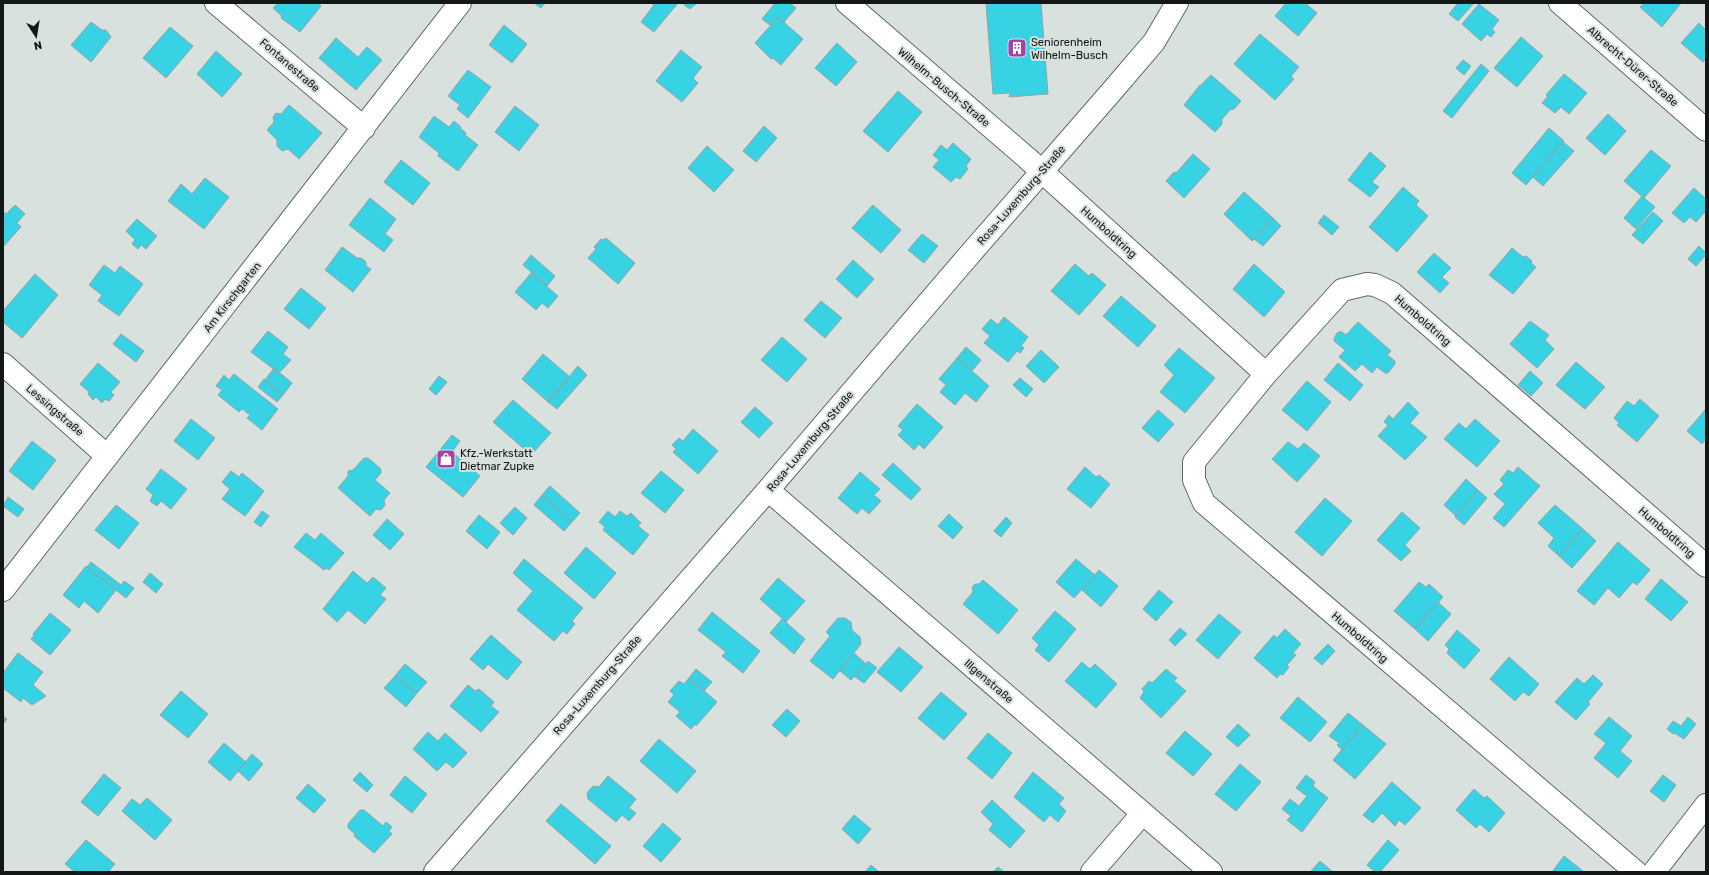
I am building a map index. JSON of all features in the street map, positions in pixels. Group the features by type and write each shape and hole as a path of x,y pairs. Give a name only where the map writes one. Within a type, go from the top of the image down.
{"street":[{"name":"Fontanestraße","path":"216,3 364,128"},
{"name":"Am Kirschgarten","path":"3,590 460,3"},
{"name":"Wilhelm-Busch-Straße","path":"847,3 1022,153 1041,172"},
{"name":"Rosa-Luxemburg-Straße","path":"435,872 768,490 1154,42 1176,3"},
{"name":"Albrecht-Dürer-Straße","path":"1560,3 1706,130"},
{"name":"Humboldtring","path":"1041,172 1266,374"},
{"name":"Humboldtring","path":"1636,872 1204,503 1194,480 1194,462 1266,374 1342,290 1368,284 1375,285 1392,293 1706,566"},
{"name":"Lessingstraße","path":"3,364 107,456"},
{"name":"Illgenstraße","path":"768,490 1210,872"},
{"path":"1654,872 1706,805"},
{"path":"1092,872 1142,814"}],"building":[{"path":"278,3 318,3 321,6 300,32 281,18 282,16 273,8"},
{"path":"534,3 545,3 541,8"},
{"path":"651,3 678,3 654,32 641,22 654,5"},
{"path":"685,3 697,3 690,9 684,5"},
{"path":"775,3 790,3 796,8 784,22 778,17 770,25 762,19"},
{"name":"Seniorenheim Wilhelm-Busch","path":"986,3 1041,3 1048,94 1009,97 1010,93 993,94"},
{"path":"1286,3 1305,3 1317,13 1298,36 1275,16"},
{"path":"1458,3 1474,3 1458,21 1449,14"},
{"path":"1644,3 1681,3 1662,27 1640,7"},
{"path":"1479,4 1499,20 1492,29 1495,32 1491,37 1487,34 1481,41 1462,24"},
{"path":"778,17 803,39 781,65 773,58 771,59 755,43"},
{"path":"91,22 102,30 106,30 111,37 91,62 71,45"},
{"path":"1699,23 1706,30 1706,58 1703,62 1681,43"},
{"path":"504,25 527,44 512,63 489,45"},
{"path":"170,27 193,46 166,78 143,58"},
{"path":"1260,34 1299,67 1291,76 1294,79 1275,100 1234,64"},
{"path":"1521,37 1543,56 1517,87 1494,68"},
{"path":"336,38 358,57 367,47 382,60 356,90 319,58"},
{"path":"837,43 857,62 836,86 815,68"},
{"path":"681,50 702,67 693,78 698,83 682,102 656,81"},
{"path":"216,51 242,74 222,97 197,74"},
{"path":"1463,60 1471,66 1464,75 1456,68"},
{"path":"1481,64 1489,71 1452,118 1443,111"},
{"path":"468,70 491,87 468,118 457,109 460,105 448,96"},
{"path":"1564,74 1587,93 1569,114 1561,107 1555,113 1542,103 1548,96 1546,95"},
{"path":"1211,75 1241,101 1222,119 1222,124 1215,132 1184,105 1200,85"},
{"path":"898,91 922,112 888,152 863,131"},
{"path":"289,105 322,133 299,159 288,149 282,151 277,146 277,140 267,130 274,122 273,117 276,113 281,114"},
{"path":"515,106 539,125 519,151 495,132"},
{"path":"1608,114 1626,131 1605,155 1586,138"},
{"path":"434,116 449,127 454,121 466,133 465,135 478,145 458,171 438,156 439,153 419,137"},
{"path":"764,126 777,138 756,162 743,151"},
{"path":"1549,128 1564,141 1526,185 1512,173"},
{"path":"1563,142 1574,151 1543,186 1533,177"},
{"path":"953,143 971,159 966,166 968,169 960,179 956,177 951,182 933,167 939,160 933,155 941,145 947,150"},
{"path":"707,146 734,170 714,192 688,168"},
{"path":"1651,150 1671,166 1644,198 1624,181"},
{"path":"1370,152 1386,166 1372,182 1379,187 1370,197 1348,180"},
{"path":"1193,154 1210,169 1184,198 1166,181 1174,172 1176,173"},
{"path":"401,160 430,183 413,205 384,182"},
{"path":"205,178 229,197 204,229 168,201 181,184 192,194"},
{"path":"1403,187 1419,201 1416,205 1428,216 1397,252 1369,227"},
{"path":"1694,188 1706,199 1706,211 1696,222 1690,217 1684,223 1672,213"},
{"path":"1244,192 1273,218 1252,241 1224,214"},
{"path":"1642,196 1655,207 1636,229 1624,218"},
{"path":"370,198 396,219 385,234 393,240 384,252 349,225"},
{"path":"15,205 25,214 17,223 21,227 3,247 3,211 6,214"},
{"path":"873,205 901,230 881,253 852,228"},
{"path":"1653,212 1663,221 1643,244 1632,235"},
{"path":"1324,215 1339,227 1332,235 1318,223"},
{"path":"1273,218 1281,226 1263,246 1254,239"},
{"path":"137,219 157,236 146,249 141,245 138,249 132,244 135,240 126,231"},
{"path":"922,234 938,246 924,263 908,250"},
{"path":"606,238 635,263 618,284 588,258 596,249 594,247 601,239 603,240"},
{"path":"1699,246 1706,253 1706,255 1696,266 1688,259"},
{"path":"342,247 357,258 361,258 366,262 366,266 371,269 353,292 325,270"},
{"path":"1512,248 1523,257 1526,256 1536,267 1513,294 1489,275"},
{"path":"1434,253 1451,268 1442,277 1449,283 1440,293 1417,272"},
{"path":"531,255 555,276 547,286 523,265"},
{"path":"853,260 874,279 857,298 836,279"},
{"path":"1075,264 1089,276 1092,273 1106,285 1079,315 1051,291"},
{"path":"1254,264 1285,292 1264,317 1233,289"},
{"path":"104,265 115,273 120,266 143,284 119,316 98,301 102,295 89,285"},
{"path":"531,273 558,296 548,308 542,303 536,310 515,292"},
{"path":"35,274 58,295 22,338 3,322 3,311"},
{"path":"301,288 326,308 309,329 284,309"},
{"path":"1121,296 1156,326 1138,347 1103,316"},
{"path":"821,301 842,318 825,338 804,320"},
{"path":"1004,317 1028,337 1021,346 1024,348 1020,353 1017,351 1008,362 984,343 990,336 982,329 991,319 998,325"},
{"path":"1530,321 1549,335 1545,340 1554,349 1537,368 1510,344"},
{"path":"1358,322 1391,351 1387,355 1395,361 1395,364 1388,373 1385,373 1377,367 1372,373 1362,364 1355,371 1339,357 1345,350 1334,341 1334,338 1338,332 1342,332 1346,335"},
{"path":"268,331 288,347 283,354 291,360 279,373 251,352"},
{"path":"121,334 144,351 136,362 113,344"},
{"path":"782,337 807,359 787,382 761,360"},
{"path":"966,347 981,360 972,371 957,358"},
{"path":"1179,348 1215,378 1185,413 1160,392 1174,375 1164,365"},
{"path":"1041,350 1059,367 1044,383 1026,366"},
{"path":"543,354 570,377 548,402 522,379"},
{"path":"957,358 989,386 976,402 965,393 955,405 940,392 946,385 939,379"},
{"path":"1576,362 1605,387 1585,409 1556,385"},
{"path":"98,363 120,382 111,392 114,395 109,401 105,399 102,403 96,397 93,400 88,394 89,392 80,384"},
{"path":"1338,363 1363,385 1350,401 1324,380"},
{"path":"578,366 587,375 557,409 548,402"},
{"path":"274,368 292,383 283,395 265,380"},
{"path":"1530,371 1543,383 1531,396 1518,385"},
{"path":"234,374 278,409 262,430 247,418 250,415 242,409 239,412 218,395 222,390 216,386 224,375 229,380"},
{"path":"439,376 447,382 436,395 429,389"},
{"path":"1020,378 1033,389 1026,397 1013,385"},
{"path":"264,379 283,395 277,402 258,387"},
{"path":"1307,381 1331,402 1307,431 1282,410"},
{"path":"1640,399 1659,416 1637,442 1617,425 1619,423 1614,418 1627,401 1634,406"},
{"path":"513,400 551,433 531,455 493,422"},
{"path":"1408,402 1419,413 1410,423 1427,437 1405,460 1378,436 1388,425 1384,422 1389,415 1393,419"},
{"path":"917,404 943,427 924,449 919,444 914,450 898,435 903,430 898,426"},
{"path":"755,407 773,423 759,438 741,422"},
{"path":"1706,409 1706,439 1702,444 1687,431"},
{"path":"1158,410 1174,424 1158,442 1142,428"},
{"path":"191,419 215,438 198,460 174,441"},
{"path":"1475,419 1500,441 1477,467 1444,439 1459,423 1466,429"},
{"path":"693,429 718,451 698,474 673,452 676,449 672,445 679,438 683,441"},
{"name":"Kfz.-Werkstatt Dietmar Zupke","path":"452,435 460,441 452,452 480,476 463,497 426,467"},
{"path":"32,441 56,460 33,490 9,471"},
{"path":"1288,442 1298,449 1304,443 1320,456 1297,482 1272,459"},
{"path":"364,458 368,458 381,469 381,473 375,480 390,493 384,500 385,505 381,510 376,509 370,516 338,488 348,476 348,471 353,470"},
{"path":"893,463 921,489 911,500 882,475"},
{"path":"1085,467 1096,477 1099,475 1110,484 1091,508 1067,489"},
{"path":"1518,467 1540,486 1504,527 1493,518 1505,504 1494,494 1504,484 1500,480 1508,470 1513,473"},
{"path":"161,469 187,489 171,509 161,501 157,506 150,501 153,495 146,489"},
{"path":"231,471 239,477 242,473 264,491 245,516 222,499 230,489 222,482"},
{"path":"661,471 684,490 665,513 641,493"},
{"path":"860,472 880,489 874,495 881,501 869,514 862,508 857,514 838,498"},
{"path":"1466,479 1478,490 1456,516 1444,505"},
{"path":"550,486 580,513 572,522 542,495"},
{"path":"1478,490 1487,498 1464,525 1455,517"},
{"path":"542,495 572,522 564,531 534,505"},
{"path":"8,497 24,509 18,517 3,506"},
{"path":"1325,498 1352,521 1322,556 1295,532"},
{"path":"116,505 139,523 119,549 95,530"},
{"path":"1555,505 1583,529 1559,556 1548,546 1554,538 1538,523"},
{"path":"515,507 527,518 513,535 500,523"},
{"path":"262,511 269,516 261,527 254,522"},
{"path":"608,511 615,517 620,511 627,516 631,513 641,523 638,526 649,535 633,555 603,530 605,527 599,522"},
{"path":"1402,512 1420,528 1405,545 1411,551 1401,561 1377,540"},
{"path":"949,514 963,527 953,539 938,526"},
{"path":"479,515 500,532 487,549 466,531"},
{"path":"1006,517 1012,523 1001,537 994,531"},
{"path":"387,519 404,534 390,550 373,535"},
{"path":"1583,529 1596,541 1572,568 1559,556"},
{"path":"306,533 315,540 321,533 344,553 329,570 326,568 324,570 294,547"},
{"path":"1618,542 1650,570 1637,585 1633,582 1619,598 1608,588 1594,605 1577,591"},
{"path":"586,547 616,573 594,599 564,573"},
{"path":"524,559 583,608 572,621 575,624 567,634 563,631 554,641 517,610 533,591 513,573"},
{"path":"1076,559 1095,575 1074,598 1056,582"},
{"path":"91,562 121,585 124,581 134,588 126,598 87,567"},
{"path":"86,566 116,590 98,613 84,601 79,608 63,595"},
{"path":"1099,570 1118,586 1101,607 1082,590"},
{"path":"353,571 367,583 373,577 386,588 380,595 386,599 365,624 348,610 337,622 323,609"},
{"path":"150,573 163,584 156,593 143,582"},
{"path":"778,578 805,601 786,622 760,599"},
{"path":"1661,579 1688,602 1671,621 1645,599"},
{"path":"983,580 1018,610 998,634 963,604 973,592 972,587 975,584 979,584"},
{"path":"1419,582 1426,587 1429,584 1443,597 1415,629 1394,611"},
{"path":"1159,590 1173,602 1156,621 1143,609"},
{"path":"1438,602 1451,614 1428,641 1415,629"},
{"path":"1055,611 1076,629 1049,662 1035,650 1039,645 1032,638"},
{"path":"712,612 760,651 743,673 722,656 726,652 698,630"},
{"path":"50,613 71,630 50,655 31,639 34,636 33,634"},
{"path":"1219,614 1241,632 1218,659 1196,640"},
{"path":"838,618 845,618 851,622 852,630 860,637 861,644 833,679 810,661 830,636 826,632"},
{"path":"782,619 805,639 794,654 770,633"},
{"path":"1180,628 1187,634 1175,646 1169,640"},
{"path":"1285,629 1301,644 1293,653 1296,655 1287,665 1289,667 1283,675 1280,674 1277,678 1254,658 1274,635 1277,638"},
{"path":"1457,630 1480,650 1464,669 1447,653 1449,649 1445,645"},
{"path":"491,635 522,662 507,680 488,664 483,670 470,659"},
{"path":"1328,644 1335,651 1322,665 1314,658"},
{"path":"899,647 923,667 901,692 877,672"},
{"path":"18,653 43,672 33,685 46,696 32,705 23,698 21,702 3,688 3,673"},
{"path":"854,653 866,664 851,680 840,671"},
{"path":"1509,657 1539,684 1529,696 1523,692 1515,701 1490,679"},
{"path":"868,661 877,668 864,683 855,677"},
{"path":"1082,662 1090,669 1095,664 1117,684 1096,708 1065,681"},
{"path":"405,664 427,682 417,693 395,676"},
{"path":"696,669 712,682 704,691 689,678"},
{"path":"1166,669 1177,678 1174,681 1186,691 1161,718 1140,698 1144,692 1142,689 1149,681 1152,683"},
{"path":"1593,675 1603,684 1588,702 1590,704 1576,720 1555,702 1577,678 1584,684"},
{"path":"395,676 417,693 406,707 384,688"},
{"path":"689,678 717,702 696,726 695,724 691,729 676,716 680,712 668,702 674,695 670,691 679,681 684,684"},
{"path":"468,685 475,691 479,689 494,702 491,706 499,712 481,732 450,706"},
{"path":"181,691 208,714 188,738 160,715"},
{"path":"941,692 967,714 944,740 918,718"},
{"path":"1298,697 1327,722 1310,742 1280,718"},
{"path":"787,709 800,721 786,737 772,725"},
{"path":"1348,713 1363,725 1342,750 1337,745 1339,743 1329,736"},
{"path":"3,716 7,719 3,724"},
{"path":"1609,717 1632,736 1620,751 1632,761 1618,778 1594,758 1606,743 1594,734"},
{"path":"1688,717 1696,724 1684,739 1674,733 1673,734 1667,729 1673,721 1681,726"},
{"path":"1238,724 1250,735 1238,747 1226,737"},
{"path":"1363,725 1386,744 1355,779 1333,760"},
{"path":"1185,731 1212,754 1193,776 1166,753"},
{"path":"428,732 438,741 445,733 467,753 453,768 446,762 437,771 413,749"},
{"path":"988,733 1012,753 992,779 967,758"},
{"path":"659,739 696,771 677,793 640,761"},
{"path":"224,743 246,762 230,781 208,762"},
{"path":"252,754 263,764 249,781 238,771"},
{"path":"1240,764 1261,782 1236,811 1215,794"},
{"path":"360,772 373,785 367,792 353,780"},
{"path":"1033,772 1064,798 1059,804 1066,811 1058,822 1050,815 1044,822 1014,797"},
{"path":"104,774 121,788 98,816 81,802"},
{"path":"1306,775 1315,782 1313,786 1328,798 1302,832 1287,820 1291,816 1282,809 1290,799 1299,806 1307,796 1296,788"},
{"path":"1663,775 1676,785 1664,802 1650,791"},
{"path":"405,776 427,794 412,813 390,795"},
{"path":"608,776 636,799 629,808 636,813 629,821 622,815 616,822 588,799 587,793 593,786 599,787"},
{"path":"1392,782 1421,808 1405,825 1399,820 1395,826 1382,813 1373,823 1363,815"},
{"path":"308,784 326,800 314,813 296,798"},
{"path":"1474,789 1484,798 1487,796 1505,813 1489,832 1480,824 1476,828 1456,810"},
{"path":"147,798 172,820 155,840 122,811 132,799 140,805"},
{"path":"992,800 1025,831 1010,848 989,830 993,824 981,812"},
{"path":"561,804 611,846 595,864 546,821"},
{"path":"360,810 364,810 383,826 386,822 392,827 389,831 392,834 374,853 354,836 355,834 348,828 348,824"},
{"path":"854,815 871,829 858,844 842,829"},
{"path":"663,823 681,839 661,862 643,846"},
{"path":"86,840 115,864 108,872 75,872 65,864"},
{"path":"1388,840 1399,850 1380,872 1375,872 1367,865"},
{"path":"1564,856 1584,872 1552,872"},
{"path":"1320,861 1333,872 1310,872"},
{"path":"871,865 879,872 865,872"},
{"path":"998,867 1004,872 993,872"}],"place":[{"name":"Seniorenheim Wilhelm-Busch","path":"1017,48"},
{"name":"Kfz.-Werkstatt Dietmar Zupke","path":"446,459"}]}
